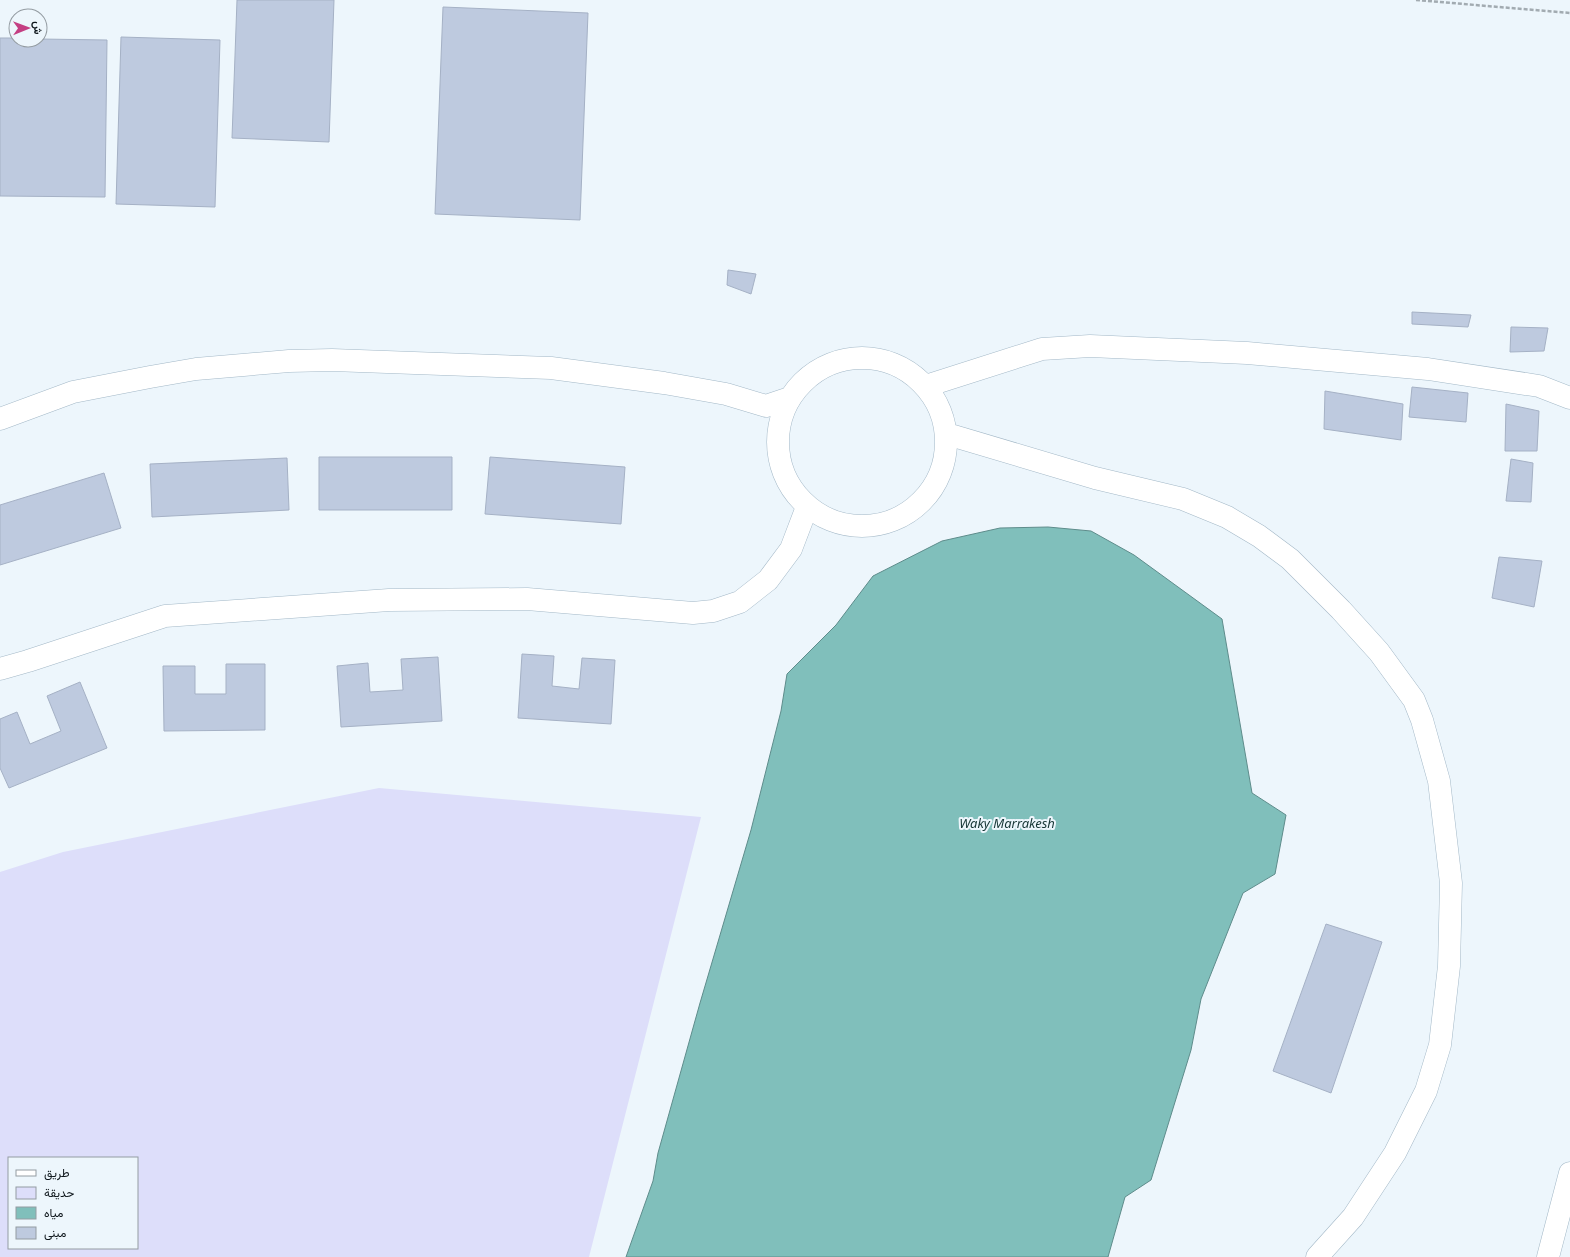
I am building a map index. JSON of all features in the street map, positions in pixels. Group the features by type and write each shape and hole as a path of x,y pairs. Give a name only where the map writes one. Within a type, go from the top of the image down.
{"street":[{"path":"926,386 1042,349 1090,346 1247,353 1428,369 1539,386 1570,398"},
{"path":"855,357 881,359 905,369 926,386 940,408 947,434 945,462 933,489 914,510 888,523 859,527 831,521 807,507 791,489 781,467 778,443 781,420 790,398 807,378 830,364 855,357"},
{"path":"0,419 74,392 196,369 289,361 332,360 551,368 664,383 718,392 766,406 790,398"},
{"path":"947,434 1095,478 1183,499 1228,516 1259,536 1290,559 1341,610 1379,652 1414,700 1422,720 1439,782 1451,883 1449,966 1440,1045 1426,1091 1395,1154 1354,1216 1317,1257"},
{"path":"0,668 28,661 165,616 389,600 528,600 693,613 713,611 740,602 768,580 791,549 807,507"},
{"path":"1548,1257 1570,1173"}],"path":[{"path":"1416,0 1570,13"}],"green space":[{"path":"379,788 701,817 589,1257 0,1257 0,872 63,852"}],"water":[{"name":"Waky Marrakesh","path":"1048,527 1091,531 1134,555 1222,619 1252,793 1286,815 1275,874 1243,893 1201,999 1191,1050 1151,1180 1125,1197 1108,1257 626,1257 653,1181 658,1153 751,830 781,711 787,674 836,625 873,576 942,541 1000,528"}],"building":[{"path":"237,0 334,0 329,142 232,138"},
{"path":"443,7 588,13 580,220 435,214"},
{"path":"121,37 220,40 215,207 116,204"},
{"path":"0,38 8,38 8,48 48,48 48,39 107,40 105,197 0,196"},
{"path":"728,270 756,274 751,294 727,285"},
{"path":"1412,312 1471,315 1468,327 1412,324"},
{"path":"1511,327 1548,328 1544,351 1510,352"},
{"path":"1412,387 1468,393 1466,422 1409,417"},
{"path":"1325,391 1403,404 1401,440 1324,429"},
{"path":"1506,404 1539,411 1537,451 1505,451"},
{"path":"319,457 452,457 452,510 319,510"},
{"path":"490,457 625,467 621,524 485,514"},
{"path":"287,458 289,510 152,517 150,464"},
{"path":"1511,459 1533,463 1531,502 1506,501"},
{"path":"104,473 121,528 0,565 0,505"},
{"path":"1499,557 1542,561 1534,607 1492,598"},
{"path":"522,654 554,656 552,686 579,689 582,658 615,660 611,724 518,718"},
{"path":"438,657 442,721 341,727 337,666 368,663 370,692 403,690 401,659"},
{"path":"226,664 265,664 265,730 164,731 163,666 195,666 195,694 226,694"},
{"path":"80,682 107,748 9,788 0,768 0,719 17,712 30,744 61,731 47,696"},
{"path":"1326,924 1382,942 1331,1093 1273,1071"}]}
